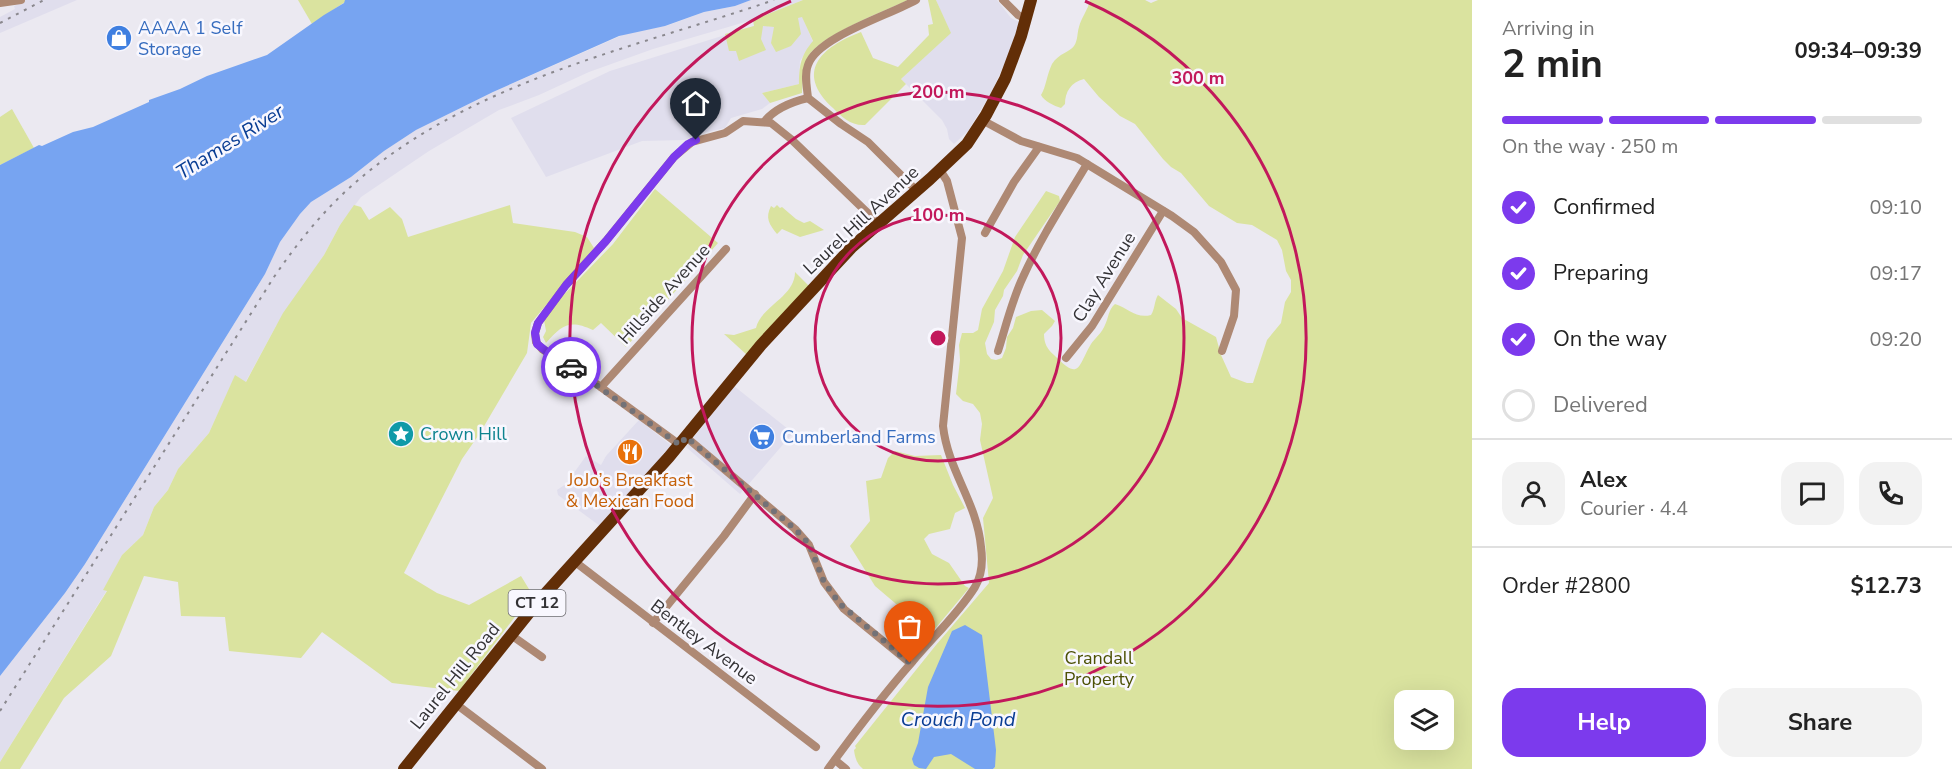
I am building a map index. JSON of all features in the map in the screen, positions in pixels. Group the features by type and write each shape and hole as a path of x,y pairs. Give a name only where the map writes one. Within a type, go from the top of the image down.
{"highway":[{"name":"Laurel Hill Avenue","path":"683,441 757,350 843,257 964,146 982,120 1007,74 1031,0"},
{"name":"Laurel Hill Road","path":"404,769 511,635 574,561 683,441"}],"street":[{"path":"0,3 18,0"},
{"path":"807,98 807,68 816,52 834,39 916,0"},
{"path":"1003,0 1016,14 1026,19"},
{"path":"764,122 780,108 807,98"},
{"path":"807,98 868,142 917,191"},
{"path":"982,120 1021,141 1072,156 1087,164 1187,226 1198,236 1221,262 1235,286 1234,316 1222,351"},
{"path":"878,223 778,128 771,123 743,121 725,133 696,140 681,150 606,241 566,285 538,323 535,336 539,346 683,441 785,519 806,540 814,553 824,582 844,609 910,663"},
{"path":"985,233 1009,190 1039,147"},
{"path":"998,351 1015,295 1026,271 1044,235 1087,164"},
{"path":"828,769 910,663 960,607 976,586 982,568 982,550 977,520 956,473 943,426 962,238 947,181 940,170"},
{"name":"Clay Avenue","path":"1066,358 1092,326 1163,211"},
{"name":"Hillside Avenue","path":"601,387 726,249"},
{"path":"653,623 755,494"},
{"name":"Bentley Avenue","path":"574,561 816,747"},
{"path":"511,635 542,657"},
{"path":"456,704 542,769"},
{"path":"835,760 846,769"}],"shaded area":[{"path":"26,0 77,0 0,33 0,17"},
{"path":"751,0 803,0 759,18 653,49 589,72 499,110 429,151 361,197 340,225 324,255 276,326 245,383 235,376 209,433 178,469 168,490 154,507 143,535 122,555 104,590 107,590 0,762 0,676 85,564 265,274 280,242 311,202 351,177 416,130 493,92 625,34 669,25 704,12 735,6"},
{"path":"936,0 997,0 1011,18 1019,22 1007,58 992,91 968,131 954,144 949,139 942,120 901,79 950,33"},
{"path":"802,16 813,42 800,61 799,84 762,93 770,103 762,109 731,118 725,128 698,134 685,140 642,141 546,177 511,118 610,71 757,25 776,27"},
{"path":"734,386 793,433 740,494 686,447"},
{"path":"639,420 672,446 600,526 558,495 557,490 566,484 586,456 601,465 606,456"}],"green space":[{"path":"298,0 345,0 345,2 312,24"},
{"path":"803,0 908,0 854,24 825,40 808,57 804,70 802,93 770,103 762,93 799,84 801,61 813,41 802,17 798,18 801,34 791,46 776,52 771,43 774,27 763,26 761,39 766,50 739,61 736,51 729,51 725,34 754,26 753,20"},
{"path":"928,0 936,0 951,33 901,79 906,84 865,125 847,120 821,95 815,83 814,72 817,62 834,45 861,32 873,58 898,67 929,35 928,25 933,24"},
{"name":"Crandall Property","path":"1090,0 1145,0 1151,3 1158,0 1472,0 1472,769 993,769 995,767 982,769 863,769 859,765 854,750 855,746 989,583 983,518 993,498 980,440 982,424 980,413 973,404 963,401 956,394 960,360 959,345 962,333 973,333 978,330 982,309 1003,271 1015,237 1046,191 1059,196 1060,201 1023,255 1017,271 1004,290 995,310 994,322 985,343 987,354 991,359 1002,358 1007,337 1016,317 1031,311 1042,310 1055,321 1044,334 1048,348 1069,368 1077,368 1091,344 1104,328 1115,304 1141,316 1151,315 1158,295 1176,309 1182,318 1216,337 1231,377 1253,383 1267,340 1281,323 1285,302 1291,292 1291,280 1277,240 1252,225 1237,223 1209,206 1181,173 1163,159 1135,124 1120,116 1099,97 1084,79 1076,82 1070,88 1065,104 1061,108 1042,97 1052,64 1074,46"},
{"path":"12,109 34,148 0,165 0,117"},
{"path":"655,189 718,243 626,347 601,323 593,330 578,325 566,326 546,343 543,337 546,331 544,320 552,307 613,244"},
{"path":"354,205 361,207 369,220 390,207 402,219 408,237 510,205 513,223 575,232 587,237 594,248 531,323 527,353 462,459 404,573 437,593 469,605 521,576 532,594 459,691 392,683 322,632 301,658 229,651 225,617 181,616 178,582 144,576 111,656 64,698 20,769 0,769 0,762 107,591 103,590 122,555 143,535 154,507 168,490 178,469 209,433 235,375 246,382 283,313 324,255"},
{"path":"777,205 796,219 804,223 810,221 824,230 800,237 782,229 777,234 768,217 771,206 774,208"},
{"path":"795,272 809,286 747,355 724,334 734,335 756,328 764,313 790,288"},
{"path":"895,451 915,456 941,455 965,508 955,513 950,529 929,534 924,539 932,554 949,563 965,586 969,588 914,650 904,651 922,626 875,586 850,546 870,521 866,481 881,478 888,458"}],"water":[{"name":"Thames River","path":"345,0 751,0 735,6 704,12 665,26 619,36 493,92 416,130 351,177 311,202 280,242 265,274 85,564 0,676 0,165 39,145 42,146 73,132 93,127 207,76 267,55 344,3"},
{"name":"Crouch Pond","path":"965,625 982,635 996,750 995,767 975,769 951,754 934,757 926,769 919,768 914,765 912,759 918,743 928,687 952,631"}],"railway":[{"path":"0,23 44,0"},
{"path":"0,711 274,277 308,231 347,190 393,153 443,122 495,96 550,73 774,0"}],"way so far":[{"path":"571,367 680,445 686,437 785,519 809,544 824,582 844,609 910,663"}],"place":[{"name":"AAAA 1 Self Storage","path":"119,38"},
{"name":"Crown Hill","path":"401,434"},
{"name":"Cumberland Farms","path":"762,437"},
{"name":"JoJo’s Breakfast & Mexican Food","path":"630,452"}],"route":[{"path":"571,367 537,344 535,333 538,323 566,285 606,241 674,157 696,140"}]}
